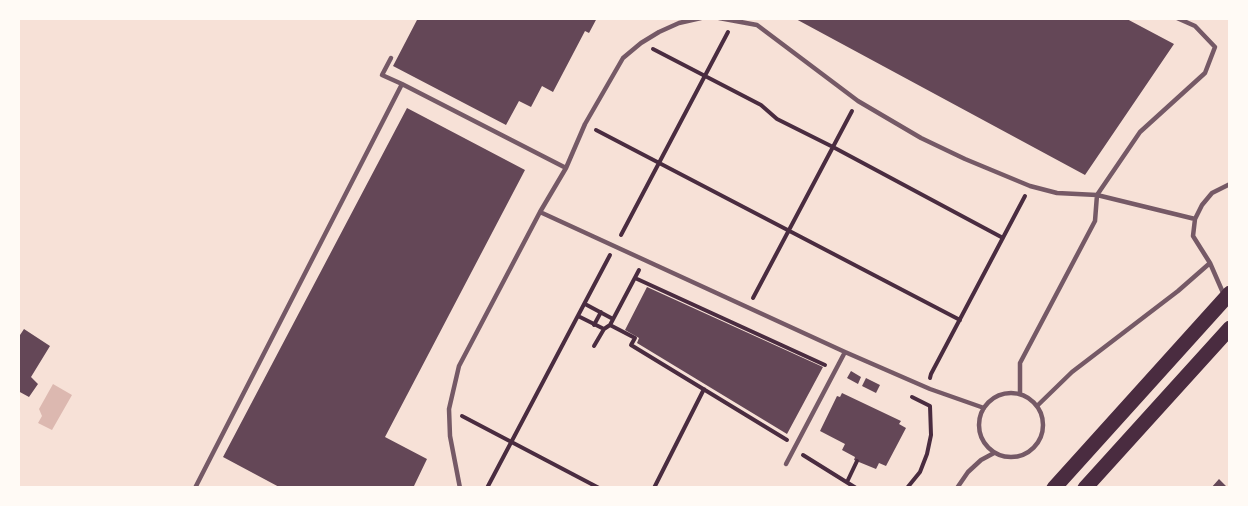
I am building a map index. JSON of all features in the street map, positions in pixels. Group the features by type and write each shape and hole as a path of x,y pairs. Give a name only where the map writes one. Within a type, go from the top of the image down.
{"main road":[{"path":"1054,488 1228,295"},
{"path":"1086,488 1230,328"}],"lane":[{"path":"460,488 450,436 449,409 459,366 540,212 566,168 585,124 623,58 659,32 701,18"},
{"path":"719,18 757,25 858,100 921,138 965,159 1030,186 1057,193 1097,195 1196,219"},
{"path":"1020,394 1020,363 1095,221 1097,195 1140,132 1205,74 1215,47 1195,26 1178,18"},
{"path":"391,58 382,75 566,168"},
{"path":"195,488 402,84"},
{"path":"1228,295 1193,236 1196,219 1202,205 1212,193 1230,184"},
{"path":"540,212 845,352 984,408"},
{"path":"1037,406 1072,372 1169,298 1210,263"},
{"path":"786,464 845,352"},
{"path":"1020,394 1037,406 1044,423 1040,440 1035,448 1011,458 994,453 985,444 980,432 979,420 984,408 991,400 1000,395 1020,394"},
{"path":"957,488 968,472 981,460 994,453"}],"path":[{"path":"641,43 761,105 777,119 1003,238"},
{"path":"744,328 754,296 858,100"},
{"path":"585,124 960,320"},
{"path":"907,488 920,472 931,435 931,374 1030,186"},
{"path":"594,346 604,329 610,325 629,285 644,261"},
{"path":"634,278 826,365 838,366"},
{"path":"585,304 613,319"},
{"path":"594,325 600,310"},
{"path":"578,316 604,329"},
{"path":"610,325 634,338 631,345 787,439 804,456 856,488"},
{"path":"654,488 704,389"},
{"path":"910,396 930,406"},
{"path":"449,409 599,488"},
{"path":"847,482 857,461"}],"shaded area":[{"path":"53,384 72,395 52,430 38,423 42,416 39,409"}],"building":[{"path":"418,18 597,18 589,33 585,31 553,92 542,86 531,107 519,101 506,125 393,66"},
{"path":"794,18 1125,18 1174,44 1085,175"},
{"path":"407,108 525,170 385,437 427,459 415,488 281,488 223,457"},
{"path":"647,287 823,367 787,434 637,343 639,338 625,330"},
{"path":"24,329 50,346 31,377 38,384 29,397 18,391 18,338"},
{"path":"851,371 861,377 858,384 847,378"},
{"path":"866,378 880,385 876,393 862,386"},
{"path":"842,393 901,421 899,424 906,428 886,466 879,463 876,469 854,460 855,457 842,450 845,444 820,431 837,396 840,397"},
{"path":"1219,479 1228,488 1211,488"}]}
